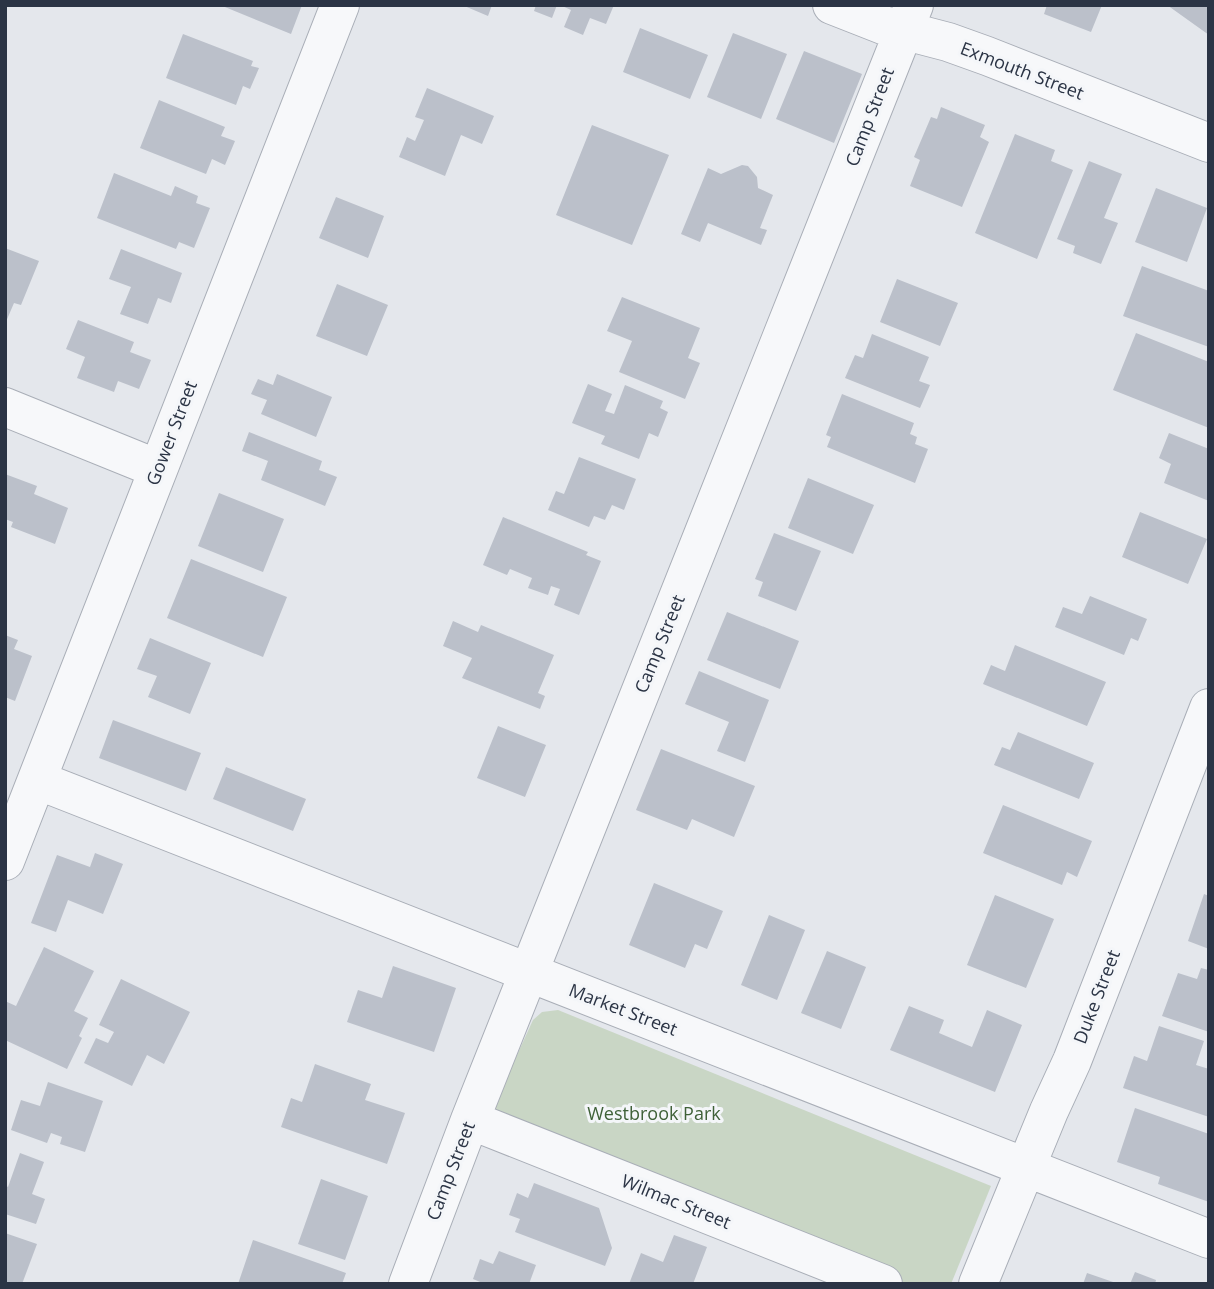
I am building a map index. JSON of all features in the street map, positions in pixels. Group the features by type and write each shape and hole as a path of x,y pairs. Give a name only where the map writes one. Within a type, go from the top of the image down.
{"street":[{"name":"Gower Street","path":"5,861 340,5"},
{"name":"Exmouth Street","path":"832,5 909,18 987,56 1209,143"},
{"name":"Camp Street","path":"408,1284 470,1120 909,18"},
{"path":"5,407 158,469"},
{"name":"Duke Street","path":"978,1284 1077,1050 1209,708"},
{"name":"Market Street","path":"37,780 1209,1238"},
{"name":"Wilmac Street","path":"470,1120 883,1284"}],"green space":[{"name":"Westbrook Park","path":"558,1010 991,1186 951,1284 908,1284 490,1114 533,1020 542,1012"}],"building":[{"path":"220,5 302,5 291,34"},
{"path":"462,5 492,5 488,16"},
{"path":"536,5 557,5 552,18 534,11"},
{"path":"560,5 614,5 606,24 590,18 583,35 564,27 571,10"},
{"path":"1047,5 1102,5 1091,32 1044,14"},
{"path":"1167,5 1209,5 1209,35"},
{"path":"640,28 708,55 690,99 623,72"},
{"path":"733,33 787,54 761,119 707,97"},
{"path":"183,34 253,61 251,66 259,68 250,89 243,86 236,105 166,78"},
{"path":"804,51 862,74 834,143 776,119"},
{"path":"427,88 494,116 482,144 461,135 445,176 399,157 407,137 415,141 424,120 415,117"},
{"path":"159,100 225,127 221,136 235,141 225,165 212,159 206,174 140,148"},
{"path":"941,107 985,125 980,137 989,142 962,207 910,186 920,160 914,157 931,117 937,119"},
{"path":"592,125 669,155 632,245 556,215"},
{"path":"1015,134 1055,150 1051,161 1073,170 1037,259 975,233"},
{"path":"1089,161 1122,174 1104,218 1118,223 1101,264 1073,253 1075,246 1057,239"},
{"path":"742,165 748,166 757,177 758,188 773,195 760,228 767,230 761,245 708,223 700,242 681,234 708,168 721,174"},
{"path":"114,173 171,196 175,186 198,196 196,203 210,208 194,248 179,242 176,249 97,218"},
{"path":"1156,188 1207,208 1187,262 1135,242"},
{"path":"336,197 384,216 368,258 319,238"},
{"path":"5,248 39,261 21,305 14,303 5,324"},
{"path":"121,249 182,273 171,303 158,298 148,324 120,314 131,287 109,279"},
{"path":"1142,266 1209,291 1209,347 1123,316"},
{"path":"897,279 958,303 940,346 880,322"},
{"path":"337,284 388,305 367,356 316,336"},
{"path":"622,297 700,328 688,358 700,363 685,399 619,372 632,341 607,331"},
{"path":"78,320 134,342 130,352 151,360 139,389 118,381 114,392 77,378 85,357 66,349"},
{"path":"1136,333 1209,362 1209,428 1113,390"},
{"path":"872,334 929,357 919,381 930,385 920,408 845,378 855,355 863,358"},
{"path":"277,374 332,397 316,437 261,414 267,400 251,394 258,379 273,385"},
{"path":"588,384 612,394 605,411 614,414 625,385 663,401 660,408 668,412 658,437 649,433 639,459 601,444 605,436 572,423"},
{"path":"842,394 914,423 910,434 917,437 915,444 928,449 915,483 827,447 831,437 826,435"},
{"path":"249,432 322,461 319,470 337,477 325,506 261,480 268,461 242,451"},
{"path":"1169,433 1209,449 1209,501 1164,483 1171,464 1159,458"},
{"path":"579,457 636,479 624,510 612,505 605,520 594,516 589,527 548,510 556,491 564,494"},
{"path":"5,474 37,486 34,494 68,508 55,544 11,527 13,522 5,519"},
{"path":"808,478 874,505 853,554 788,528"},
{"path":"219,493 284,519 263,572 198,546"},
{"path":"1140,512 1207,539 1188,584 1122,557"},
{"path":"503,517 588,552 586,555 601,561 579,615 554,605 560,589 551,586 548,595 528,588 532,578 510,569 507,575 483,565"},
{"path":"774,533 821,551 796,611 758,596 763,582 755,579"},
{"path":"191,559 287,597 263,657 167,618"},
{"path":"1090,596 1147,619 1138,641 1131,638 1124,655 1055,627 1063,607 1082,614"},
{"path":"727,612 799,641 780,689 707,660"},
{"path":"453,621 478,632 481,625 554,655 538,693 545,696 540,709 462,678 472,658 443,646"},
{"path":"5,635 18,640 14,649 32,656 15,701 5,697"},
{"path":"150,638 211,663 190,714 148,697 157,676 137,669"},
{"path":"1015,645 1106,682 1087,726 983,684 991,665 1005,671"},
{"path":"699,671 769,700 745,762 717,751 729,722 685,704"},
{"path":"113,720 201,753 186,791 99,758"},
{"path":"498,726 546,745 525,797 477,778"},
{"path":"1018,732 1094,763 1079,799 994,765 1002,747 1010,750"},
{"path":"661,749 755,786 734,837 692,819 687,830 636,810"},
{"path":"226,767 306,799 293,831 213,799"},
{"path":"1003,805 1092,841 1077,877 1067,872 1062,885 983,853"},
{"path":"95,853 123,864 103,914 68,900 56,932 31,923 57,855 90,867"},
{"path":"654,883 723,911 707,949 695,944 685,968 629,945"},
{"path":"1204,894 1209,896 1209,949 1188,941"},
{"path":"995,895 1054,919 1026,988 967,965"},
{"path":"769,915 805,930 777,1000 741,985"},
{"path":"44,947 94,971 74,1011 88,1018 67,1069 5,1040 5,1001 16,1006"},
{"path":"827,951 866,967 841,1029 801,1013"},
{"path":"393,966 456,988 434,1052 347,1022 358,990 382,998"},
{"path":"1201,968 1209,970 1209,1032 1162,1016 1178,973 1197,979"},
{"path":"121,979 190,1012 164,1064 147,1055 132,1086 84,1063 96,1038 108,1043 114,1032 99,1025"},
{"path":"909,1006 944,1020 939,1033 972,1047 987,1010 1022,1025 995,1092 890,1050"},
{"path":"1159,1026 1204,1041 1196,1065 1209,1069 1209,1117 1123,1088 1134,1056 1147,1061"},
{"path":"315,1064 371,1084 365,1100 405,1113 387,1164 281,1127 291,1098 302,1102"},
{"path":"48,1082 103,1101 85,1152 60,1144 62,1137 51,1133 47,1143 11,1130 21,1100 40,1106"},
{"path":"1135,1108 1209,1134 1209,1202 1158,1184 1160,1177 1117,1162"},
{"path":"20,1153 44,1162 32,1194 45,1199 36,1224 5,1214 5,1185 8,1187"},
{"path":"321,1179 368,1196 345,1260 298,1244"},
{"path":"534,1183 599,1208 612,1248 605,1266 515,1232 520,1219 509,1215 517,1193 528,1198"},
{"path":"5,1233 37,1244 22,1284 5,1284"},
{"path":"674,1235 707,1247 693,1284 629,1284 641,1253 663,1262"},
{"path":"253,1240 346,1273 342,1284 238,1284"},
{"path":"499,1251 536,1265 529,1284 485,1284 473,1279 480,1259 493,1264"},
{"path":"1135,1272 1156,1280 1155,1284 1130,1284"},
{"path":"1087,1273 1116,1283 1116,1284 1083,1284"}]}
